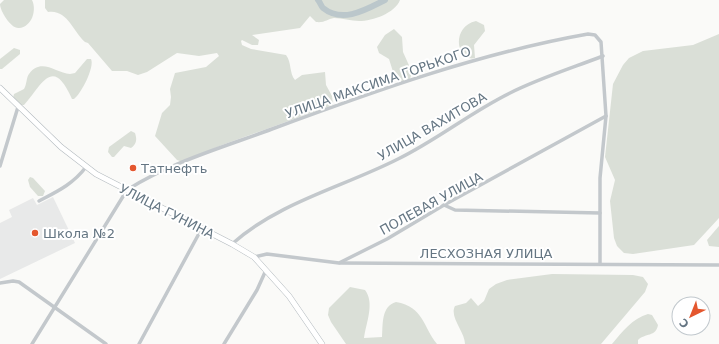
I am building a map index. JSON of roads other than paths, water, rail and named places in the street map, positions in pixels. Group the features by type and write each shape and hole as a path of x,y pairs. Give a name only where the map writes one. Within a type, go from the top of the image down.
{"main road":[{"name":"УЛИЦА ГУНИНА","path":"0,88 61,147 86,167 254,257 267,270 288,296 322,344"}],"street":[{"name":"УЛИЦА МАКСИМА ГОРЬКОГО","path":"32,344 127,190 160,172 356,98 481,58 591,34 600,40 603,56 606,116 600,178 600,264"},
{"name":"УЛИЦА ВАХИТОВА","path":"232,244 250,228 282,210 399,159 509,93 540,79 603,56"},
{"path":"0,166 18,107"},
{"name":"ПОЛЕВАЯ УЛИЦА","path":"339,263 387,239 444,205 606,116"},
{"path":"39,201 69,186 86,167"},
{"path":"444,205 455,210 600,212"},
{"path":"139,344 202,228"},
{"path":"254,257 267,254 339,263"},
{"name":"ЛЕСХОЗНАЯ УЛИЦА","path":"339,263 719,264"},
{"path":"224,344 257,290 267,270"},
{"path":"0,283 12,280 19,282 54,309 106,344"}],"waterway":[{"path":"318,0 323,8 331,13 339,15 347,15 363,11 385,0"}],"place":[{"name":"Татнефть","path":"133,168"},
{"name":"Школа №2","path":"35,233"}]}
